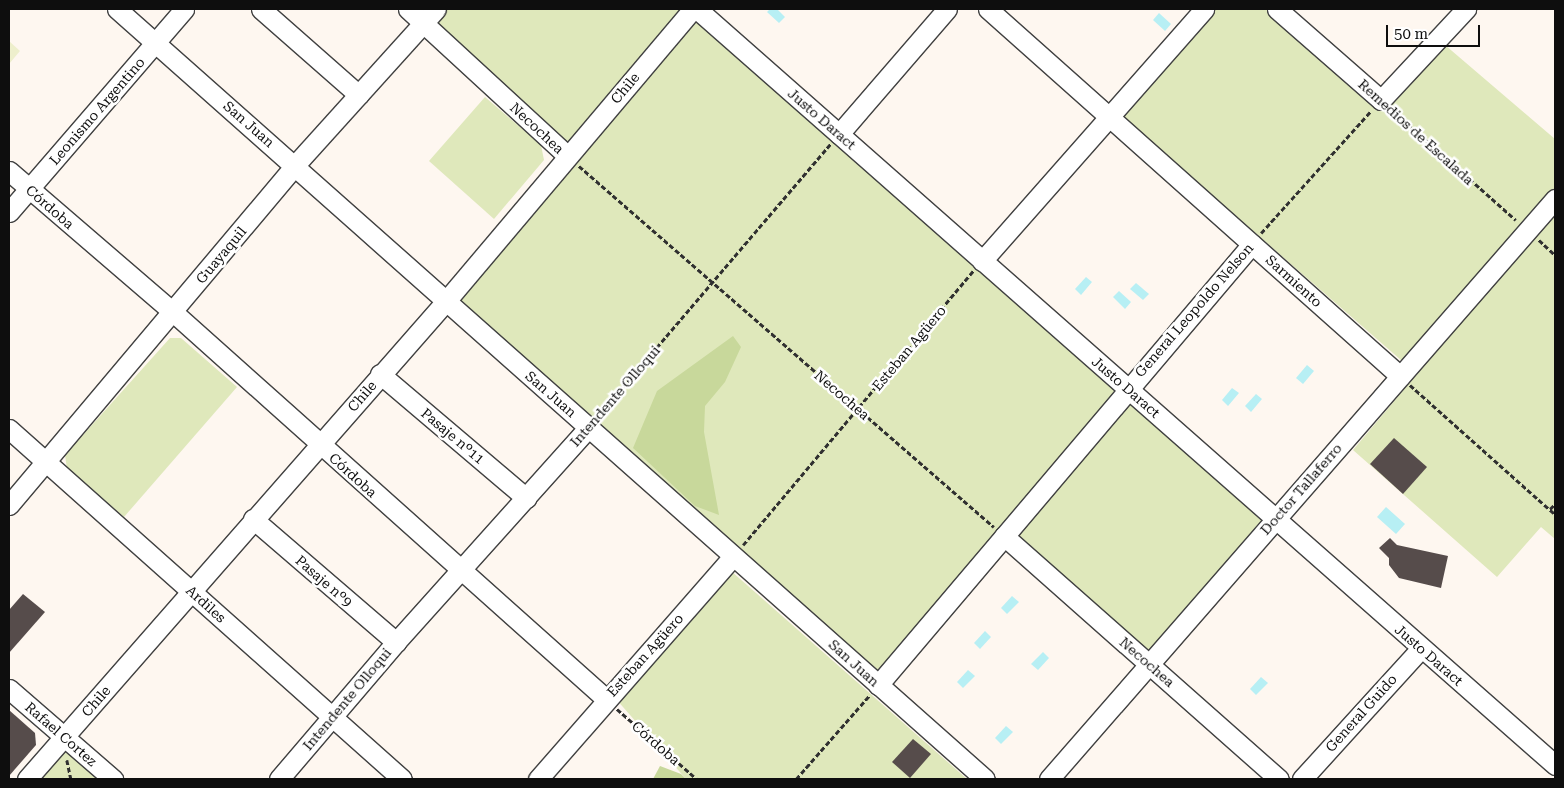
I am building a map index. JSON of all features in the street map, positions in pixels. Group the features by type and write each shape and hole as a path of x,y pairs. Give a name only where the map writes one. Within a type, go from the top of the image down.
{"street":[{"name":"San Juan","path":"117,9 985,779"},
{"name":"Leonismo Argentino","path":"9,212 184,9"},
{"path":"261,9 359,95"},
{"name":"Necochea","path":"408,9 568,156"},
{"name":"Guayaquil","path":"9,505 295,165 436,9"},
{"name":"Chile","path":"27,779 64,744 253,519 446,301 693,9"},
{"name":"Justo Daract","path":"697,9 1555,765"},
{"path":"839,134 947,9"},
{"name":"Sarmiento","path":"988,9 1400,376"},
{"path":"982,260 1204,9"},
{"name":"Remedios de Escalada","path":"1277,9 1380,100"},
{"path":"1380,100 1466,9"},
{"name":"Córdoba","path":"9,171 173,312 319,445 606,699"},
{"name":"Doctor Tallaferro","path":"1049,779 1555,199"},
{"name":"General Leopoldo Nelson","path":"878,685 1252,244"},
{"name":"Pasaje nº11","path":"380,374 526,498"},
{"name":"Intendente Olloqui","path":"279,779 396,642 589,427"},
{"name":"Ardiles","path":"9,429 402,779"},
{"name":"Pasaje nº9","path":"253,519 396,642"},
{"name":"Necochea","path":"1004,536 1279,779"},
{"name":"Esteban Agüero","path":"538,779 733,556"},
{"name":"General Guido","path":"1302,779 1421,648"},
{"name":"Rafael Cortez","path":"9,688 64,744 113,779"}],"path":[{"name":"Remedios de Escalada","path":"1380,100 1555,255"},
{"name":"General Leopoldo Nelson","path":"1252,244 1380,100"},
{"name":"Intendente Olloqui","path":"589,427 839,134"},
{"name":"Necochea","path":"568,156 1004,536"},
{"name":"Esteban Agüero","path":"733,556 982,260"},
{"path":"1400,376 1555,514"},
{"path":"1550,509 1555,504"},
{"path":"796,779 878,685"},
{"name":"Córdoba","path":"606,699 697,779"},
{"path":"64,744 71,779"}],"green space":[{"path":"436,9 697,9 1275,519 1149,664 1004,536 878,685 446,301 568,156 424,23"},
{"path":"1215,9 1270,9 1380,100 1438,39 1555,139 1555,539 1541,527 1497,577 1353,450 1417,374 1121,116"},
{"path":"9,41 20,51 9,64"},
{"path":"485,97 541,145 544,160 494,219 429,161"},
{"path":"733,336 741,347 725,382 705,406 704,432 719,515 695,506 633,448 657,391"},
{"path":"170,338 181,338 237,387 124,517 67,469 65,455"},
{"path":"731,571 967,779 686,779 616,699"},
{"path":"68,750 102,779 36,779 60,752"},
{"path":"660,766 681,774 686,779 653,779"}],"water":[{"path":"770,9 777,9 785,17 779,23 767,12"},
{"path":"1159,13 1171,24 1165,31 1153,20"},
{"path":"1086,277 1092,282 1081,295 1075,289"},
{"path":"1136,283 1149,294 1143,300 1130,289"},
{"path":"1119,291 1131,302 1125,309 1113,297"},
{"path":"1307,365 1314,371 1303,384 1296,378"},
{"path":"1232,388 1239,393 1228,406 1222,400"},
{"path":"1256,394 1262,399 1251,412 1245,406"},
{"path":"1386,507 1405,524 1396,534 1377,517"},
{"path":"1012,596 1019,602 1007,614 1001,608"},
{"path":"985,631 991,637 980,649 974,643"},
{"path":"1043,652 1049,658 1038,670 1031,664"},
{"path":"968,670 975,676 963,688 957,682"},
{"path":"1261,677 1268,683 1256,695 1250,689"},
{"path":"1006,726 1013,732 1001,744 995,738"}],"building":[{"path":"1394,438 1427,467 1403,494 1370,464"},
{"path":"1390,538 1397,545 1448,556 1441,588 1399,578 1389,565 1389,558 1379,548"},
{"path":"23,594 45,612 9,653 9,610"},
{"path":"9,710 35,733 36,745 9,776"},
{"path":"913,739 931,754 910,778 892,762"}]}
